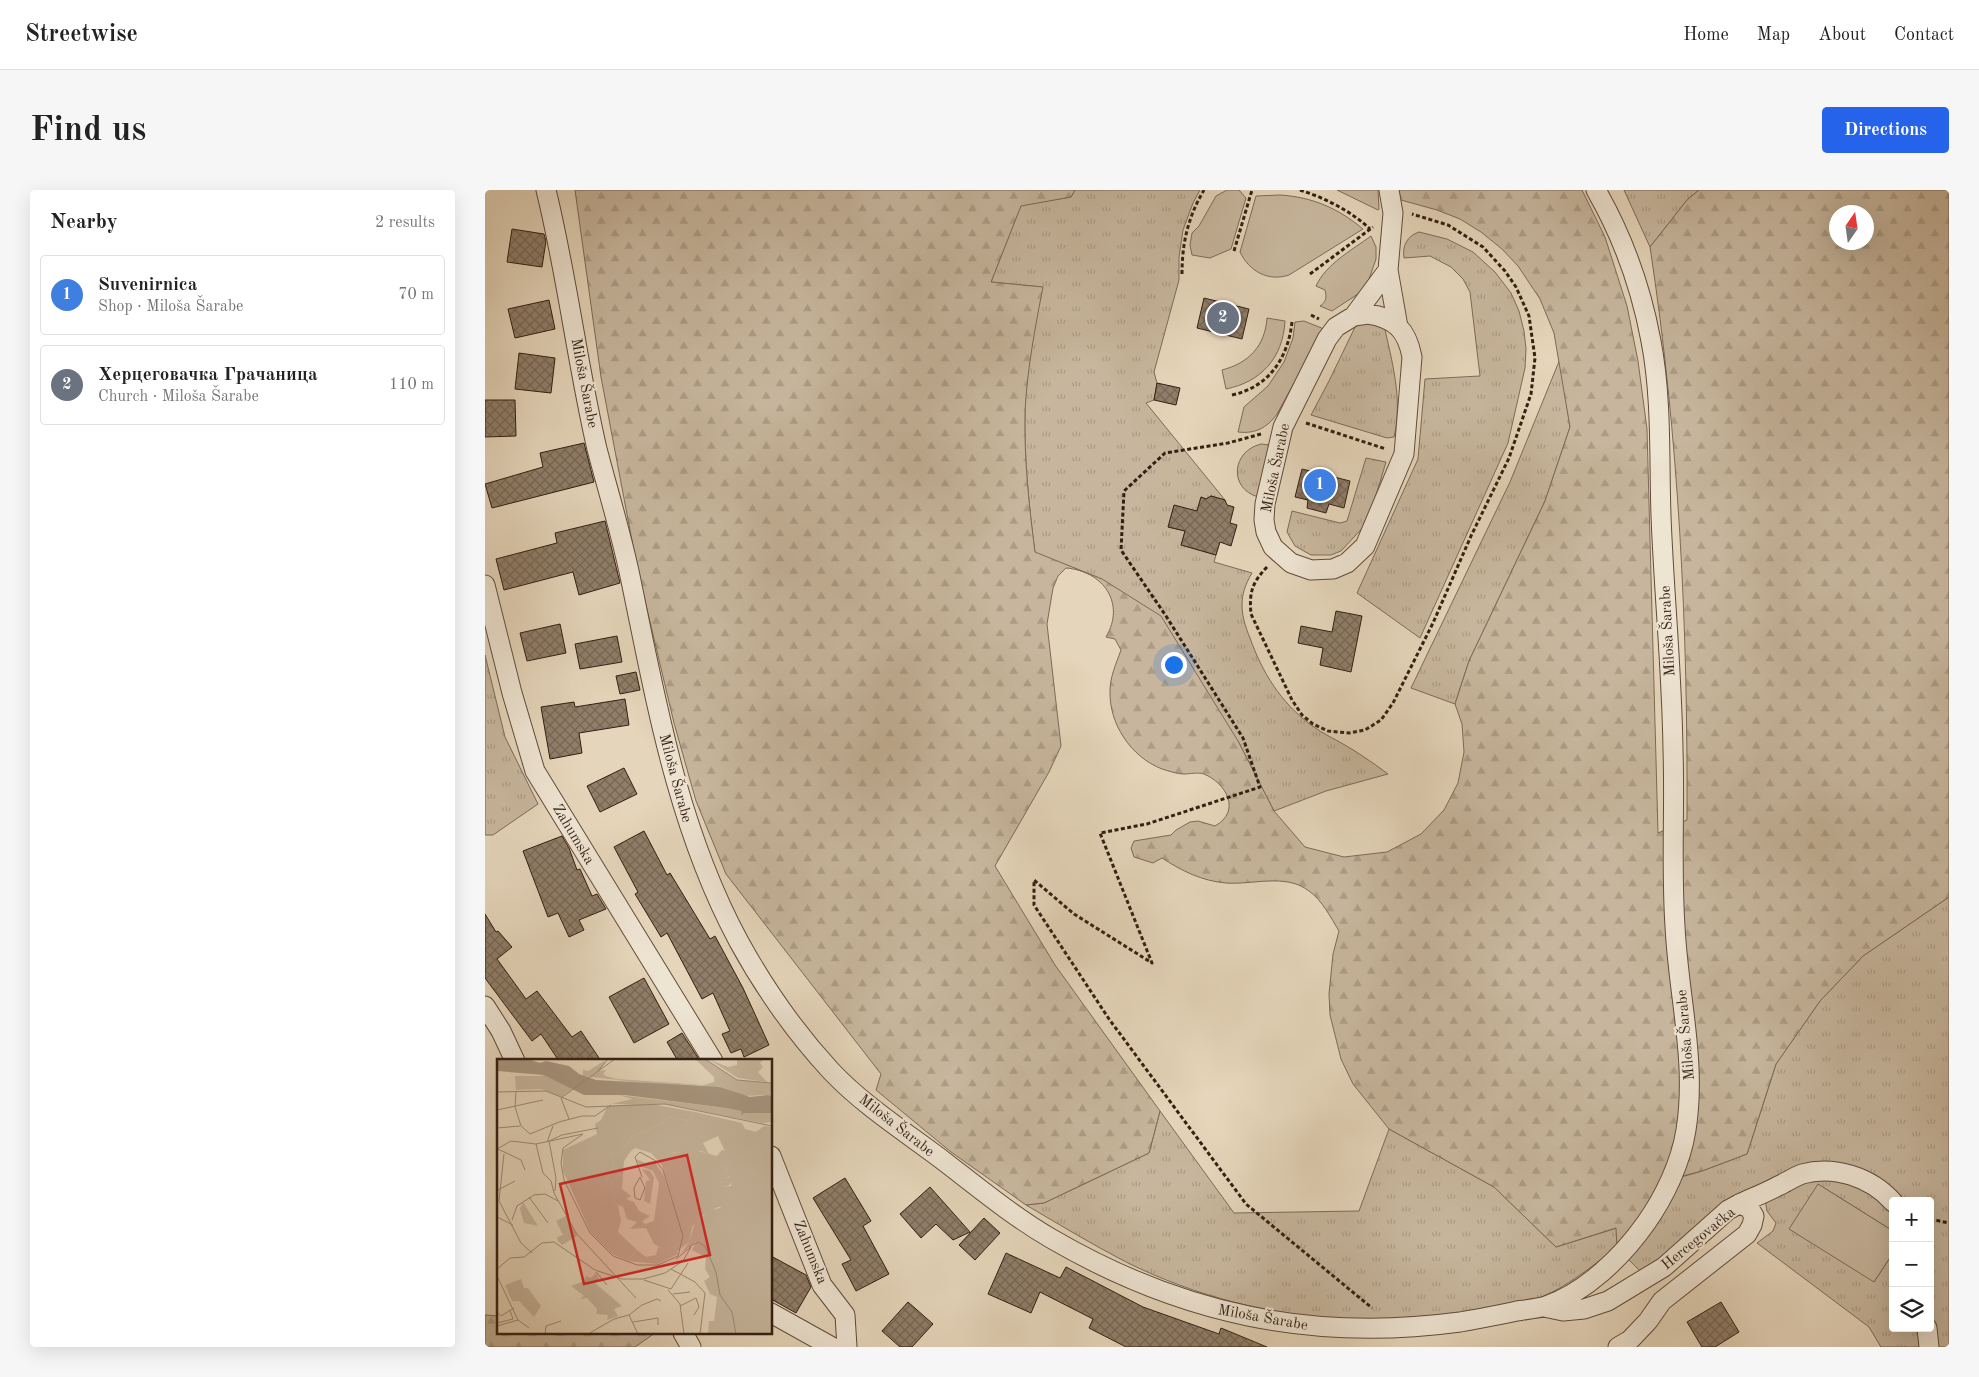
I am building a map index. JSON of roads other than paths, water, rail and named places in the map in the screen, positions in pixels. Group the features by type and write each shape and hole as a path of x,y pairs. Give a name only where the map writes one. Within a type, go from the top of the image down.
{"street":[{"name":"Miloša Šarabe","path":"546,190 597,446 624,545 659,713 682,806 705,870 739,942 773,997 808,1044 835,1075 881,1114 1045,1236 1114,1273 1192,1303 1282,1323 1348,1329 1397,1329 1481,1319 1544,1307 1571,1293 1595,1278 1624,1252 1650,1218 1675,1169 1686,1133 1691,1076 1675,926 1673,746 1658,394 1654,356 1642,297 1629,259 1609,212 1596,190"},
{"path":"1389,190 1393,213 1388,270 1398,327"},
{"path":"1354,316 1388,270"},
{"path":"1354,316 1367,314 1379,316 1398,327"},
{"name":"Miloša Šarabe","path":"1354,316 1336,326 1327,338 1285,422 1265,504 1264,520 1266,532 1279,553 1291,563 1311,570 1333,569 1347,563 1365,546 1404,454 1412,357 1409,344 1398,327"},
{"name":"Zahumska","path":"485,585 512,693 535,771 712,1059"},
{"path":"485,1006 501,1031 514,1059"},
{"name":"Zahumska","path":"773,1161 822,1285 845,1315 847,1347"},
{"path":"1739,1204 1802,1174 1826,1171 1854,1176 1871,1183 1889,1198"},
{"name":"Hercegovačka","path":"1544,1307 1563,1312 1585,1309 1608,1301 1664,1267 1728,1210 1739,1204 1749,1208 1754,1216 1747,1234 1662,1301 1648,1321 1629,1340 1618,1347"},
{"path":"773,1314 832,1347"},
{"path":"1927,1332 1929,1347"},
{"path":"684,1334 691,1347"}],"place":[{"name":"Херцеговачка Грачаница","path":"1223,318"},
{"name":"Suvenirnica","path":"1320,485"}]}
